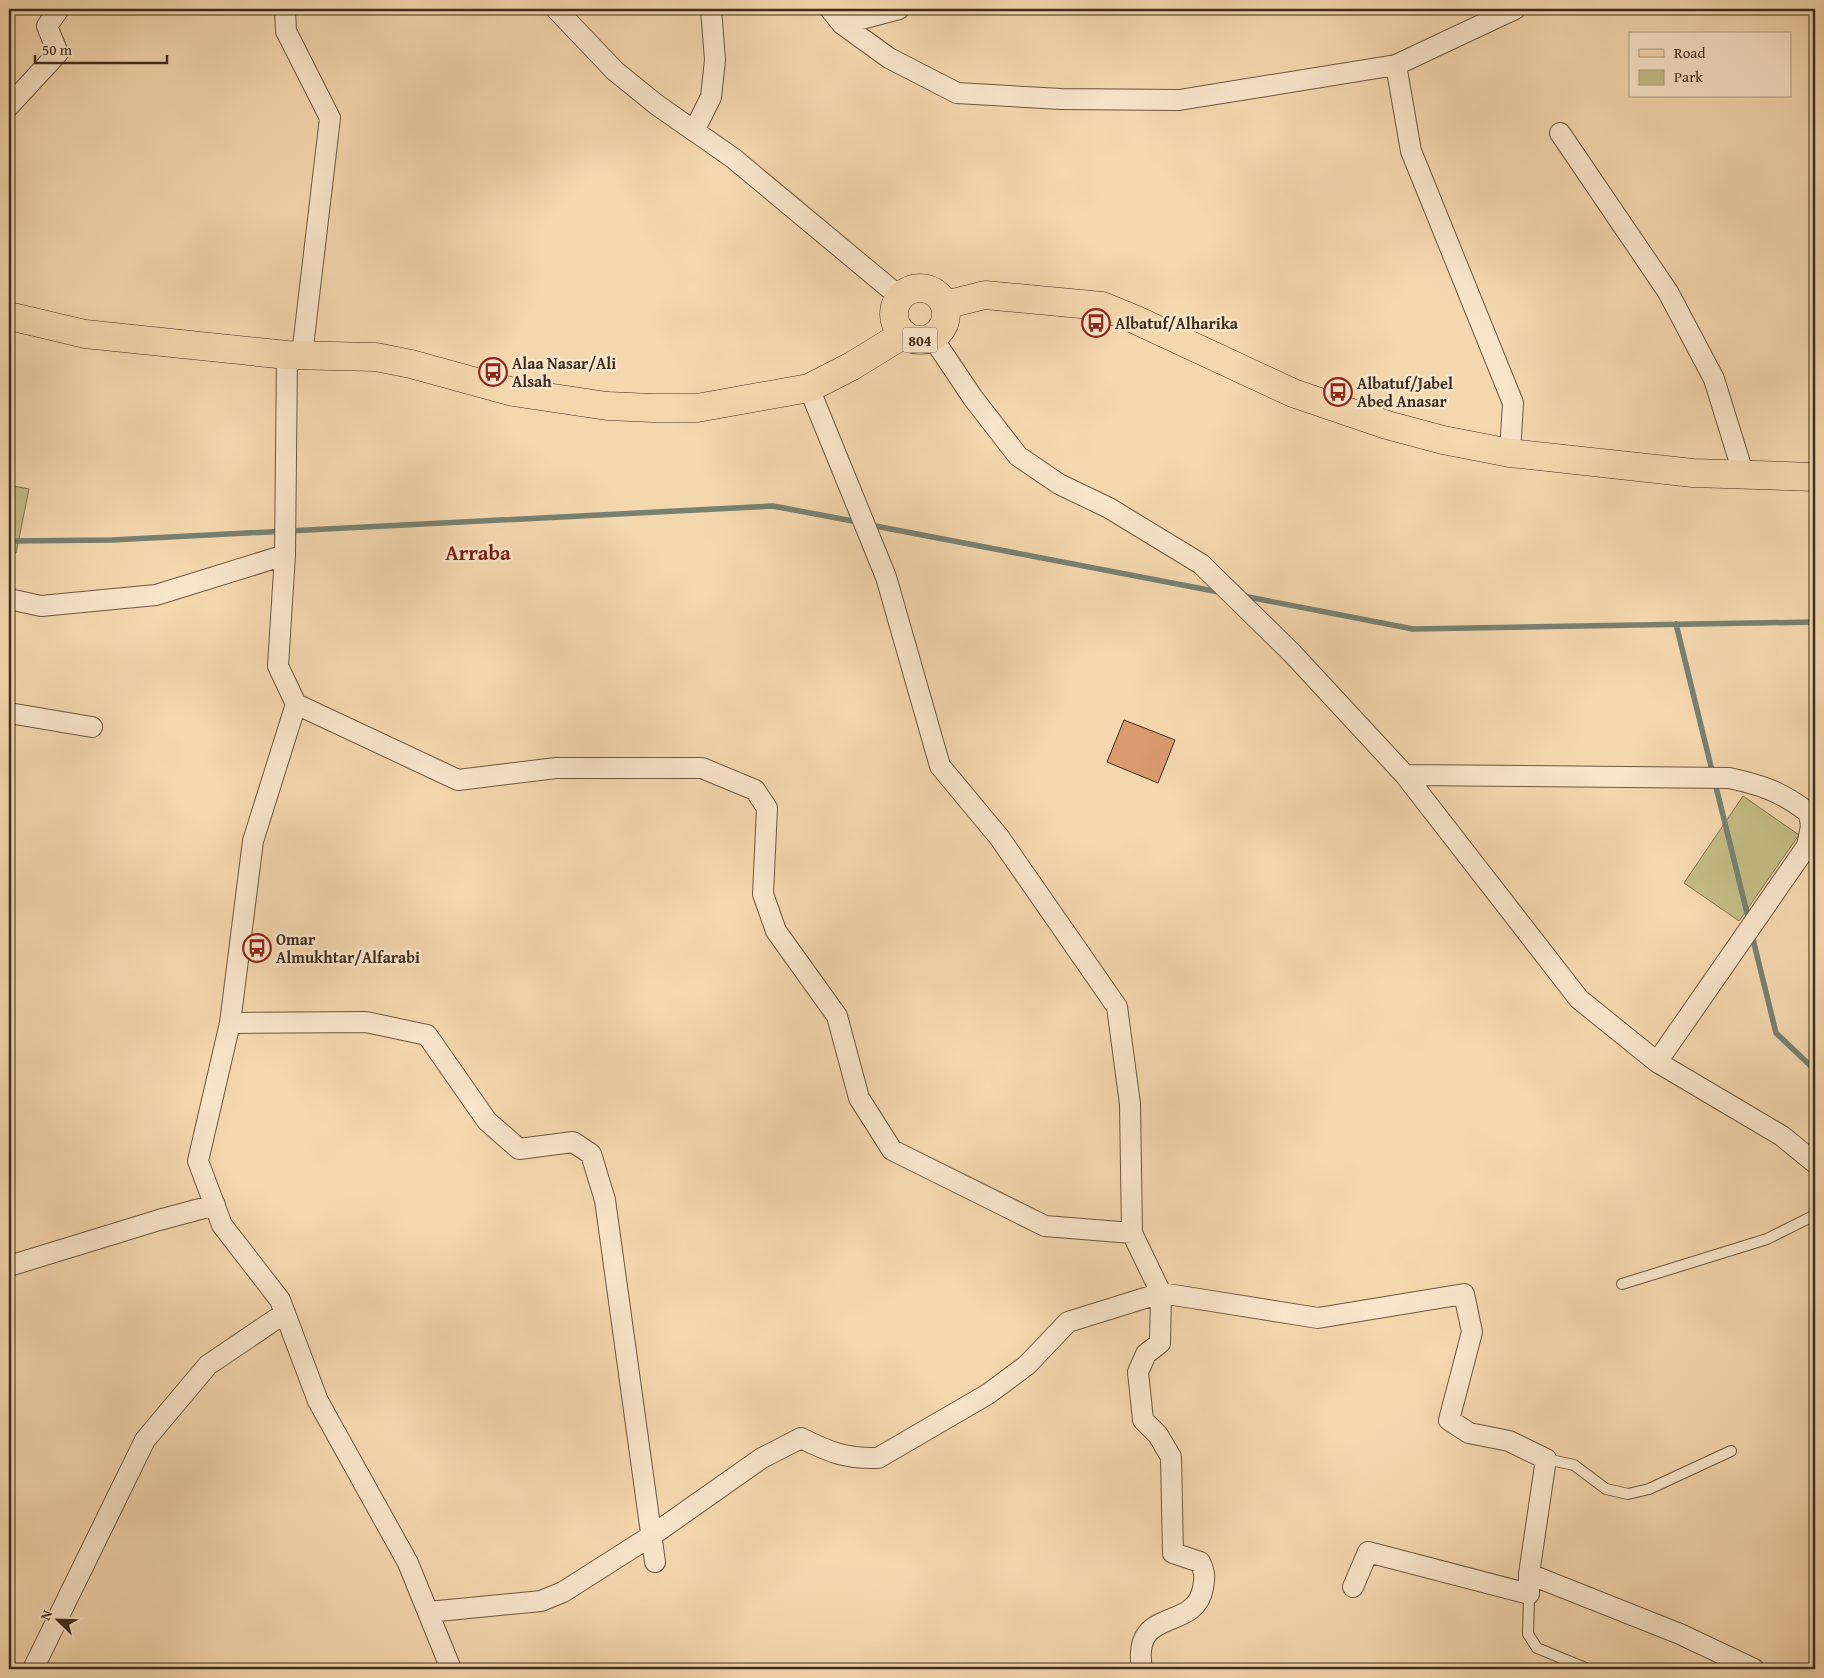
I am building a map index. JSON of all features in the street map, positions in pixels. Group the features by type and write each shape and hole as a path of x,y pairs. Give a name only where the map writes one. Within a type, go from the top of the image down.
{"main road":[{"name":"804","path":"913,289 929,289 936,293 945,305 946,320 938,333 932,337 917,340 904,334 895,320 894,312 900,297 913,289"},
{"name":"804","path":"945,305 985,294 1102,306 1134,318 1293,393 1387,425 1443,440 1510,453 1693,473 1815,478"},
{"name":"804","path":"9,316 85,334 294,355 376,357 410,364 513,392 607,406 697,408 809,388 852,366 904,334"}],"street":[{"path":"9,106 58,53 48,26 59,9"},
{"path":"285,9 286,32 330,118 294,355 278,666 296,704 458,780 556,768 702,768 755,790 767,808 763,894 776,931 837,1016 859,1098 892,1150 1045,1226 1132,1233"},
{"path":"556,9 615,71 733,158 900,297"},
{"path":"694,130 711,97 715,60 711,9"},
{"path":"836,16 899,9"},
{"path":"836,16 889,58 957,93 1061,99 1179,100 1396,65 1515,9"},
{"path":"1396,65 1412,150 1513,403 1510,453"},
{"path":"1560,133 1668,292 1714,379 1744,476"},
{"path":"932,337 973,398 1018,456 1059,484 1109,508 1201,564 1291,652 1405,775 1579,999 1657,1062 1782,1136 1815,1163"},
{"path":"809,388 886,577 940,766 999,837 1117,1007 1130,1104 1132,1233 1161,1293 1160,1344 1146,1354 1138,1372 1143,1420 1158,1436 1171,1457 1173,1553 1200,1562 1206,1574 1202,1594 1196,1605 1184,1614 1154,1627 1146,1634 1142,1642 1142,1669"},
{"path":"9,598 41,606 156,595 285,555"},
{"path":"296,704 253,841 230,1022 198,1161 222,1225 280,1300 318,1400 408,1563 451,1669"},
{"path":"9,713 92,727"},
{"path":"1405,775 1729,778 1760,784 1780,793 1808,812 1812,826 1807,846 1657,1062"},
{"path":"230,1022 366,1022 427,1035 487,1121 519,1149 574,1142 592,1154 605,1200 655,1562"},
{"path":"9,1266 215,1205"},
{"path":"428,1612 541,1601 563,1592 651,1536 762,1458 801,1438 834,1454 857,1459 878,1458 988,1394 1027,1365 1068,1322 1161,1293 1318,1318 1464,1294 1472,1332 1449,1420 1469,1433 1509,1440 1546,1459 1529,1584"},
{"path":"33,1669 145,1440 208,1365 285,1313"},
{"path":"1353,1587 1368,1552 1529,1584 1680,1634 1754,1669"}],"lane":[{"path":"1622,1284 1767,1239 1815,1215"},
{"path":"1546,1459 1574,1465 1606,1489 1628,1494 1649,1489 1732,1451"},
{"path":"1529,1584 1528,1634 1537,1648 1588,1669"}],"green space":[{"path":"9,485 29,489 16,553 9,551"},
{"path":"1743,796 1799,835 1739,921 1684,883"}],"building":[{"path":"1124,720 1175,740 1158,783 1107,762"}],"waterway":[{"path":"9,541 112,540 773,506 858,522"},
{"path":"870,525 1219,592"},
{"path":"1243,596 1413,629 1815,622"},
{"path":"1676,624 1749,921"},
{"path":"1752,935 1776,1033 1815,1070"}],"place":[{"name":"Albatuf/Alharika","path":"1096,323"},
{"name":"Alaa Nasar/Ali Alsah","path":"493,372"},
{"name":"Albatuf/Jabel Abed Anasar","path":"1338,392"},
{"name":"Omar Almukhtar/Alfarabi","path":"257,948"}],"district":[{"name":"Arraba","path":"478,552"}]}
